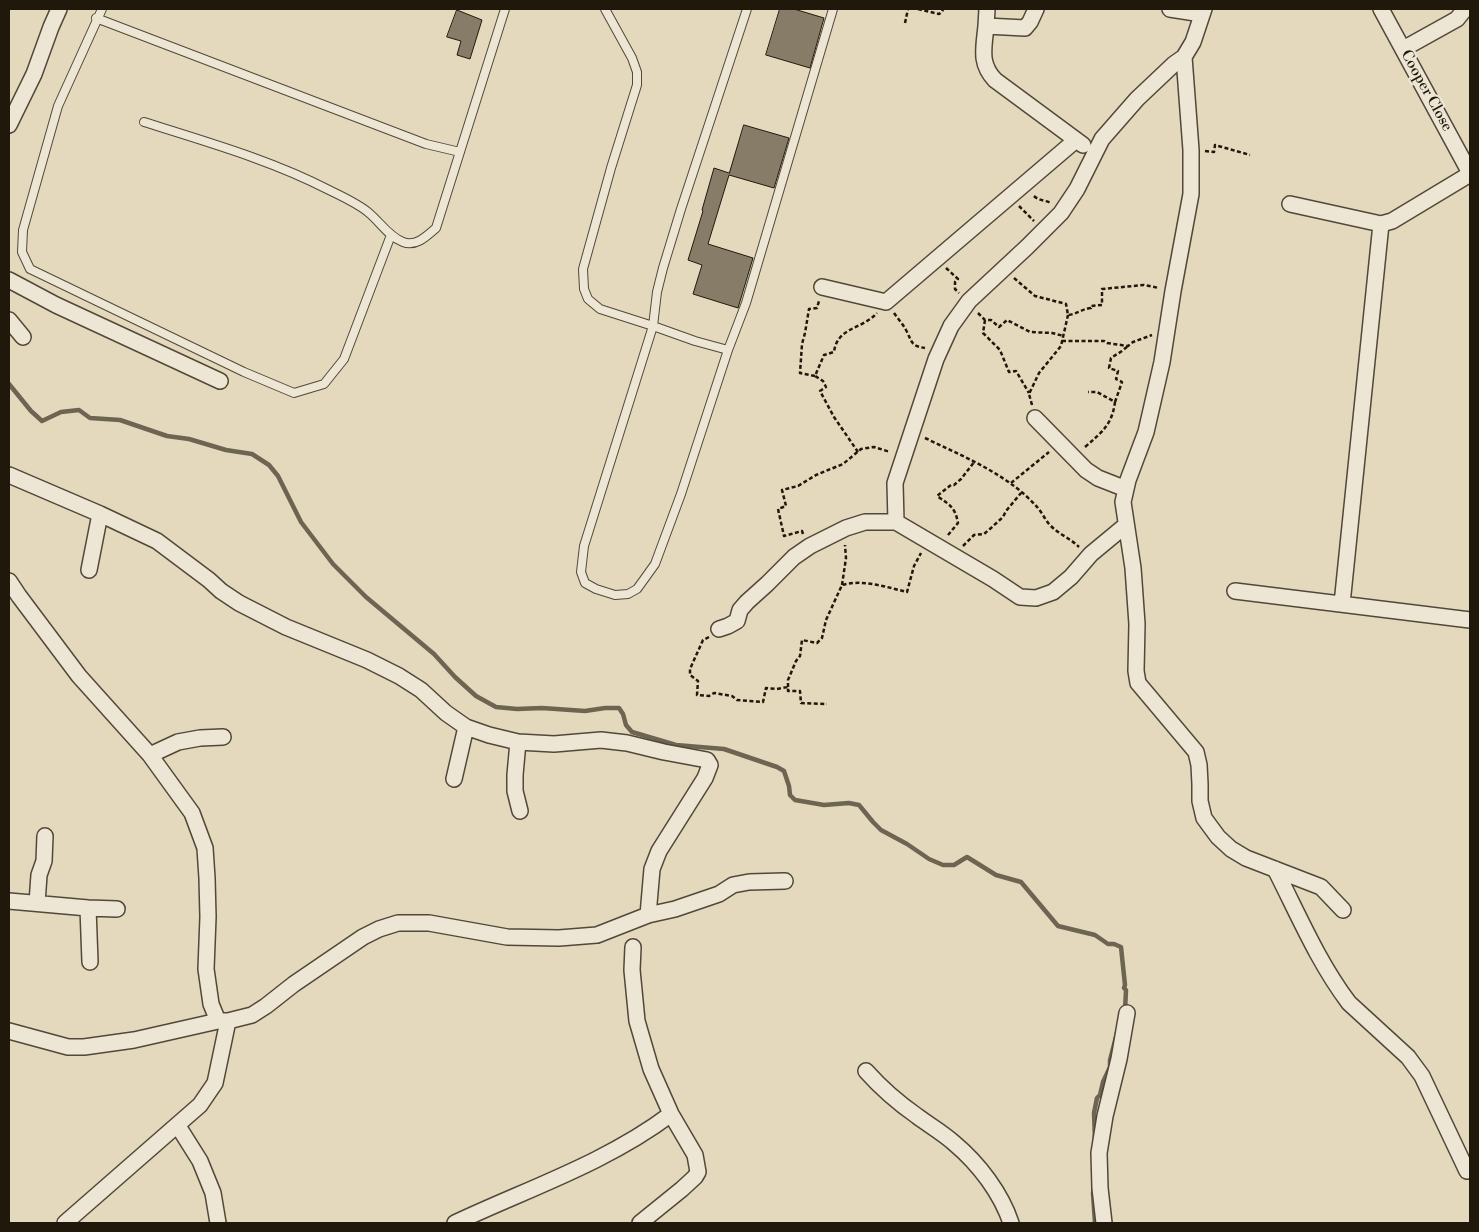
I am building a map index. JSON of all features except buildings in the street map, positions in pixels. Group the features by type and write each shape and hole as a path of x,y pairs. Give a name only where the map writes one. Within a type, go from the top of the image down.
{"street":[{"path":"9,125 34,74 59,9"},
{"path":"986,9 983,54 989,74 1094,154"},
{"path":"986,26 1025,28 1036,9"},
{"path":"896,522 895,483 936,359 951,326 969,301 1061,213 1077,189 1102,139 1132,105 1174,64 1184,57 1193,42 1203,11 1170,9"},
{"name":"Cooper Close","path":"1381,9 1470,174"},
{"path":"1402,49 1457,19 1464,9"},
{"path":"1184,57 1191,150 1191,194 1162,362 1146,432 1123,502 1133,568 1137,624 1136,671 1138,683 1196,752 1199,765 1200,801 1204,818 1218,837 1231,849 1246,858 1321,887 1343,910"},
{"path":"822,287 886,302 1076,140"},
{"path":"1290,204 1381,224 1392,221 1470,174"},
{"path":"1342,604 1381,224"},
{"path":"9,280 56,305 220,381"},
{"path":"9,320 23,337"},
{"path":"1035,418 1086,470 1098,478 1126,489"},
{"path":"9,475 157,541 239,603 286,627 368,660 399,676 421,690 446,713 466,727 518,742 554,744 601,740 707,760 710,763 710,767 659,851 652,869 648,915"},
{"path":"89,570 100,514"},
{"path":"719,629 737,621 740,610 794,557 810,546 846,528 865,522 896,522 1020,597 1036,598 1054,592 1092,554 1126,525"},
{"path":"9,581 79,676 150,755 192,813 205,848 208,878 206,969 211,1004 223,1021 216,1083 200,1105 68,1222"},
{"path":"1235,591 1470,620"},
{"path":"454,779 466,727"},
{"path":"150,755 178,742 200,738 223,737"},
{"path":"518,742 515,791 520,811"},
{"path":"37,903 39,874 44,861 45,836"},
{"path":"1275,869 1320,956 1348,1003 1408,1057 1422,1076 1467,1171"},
{"path":"9,1031 68,1047 84,1047 134,1040 252,1015 363,937 398,923 429,923 507,937 560,938 597,934 648,915 675,909 719,894 733,885 749,882 785,881"},
{"path":"9,901 117,909"},
{"path":"88,908 90,962"},
{"path":"633,947 632,970 637,1021 651,1069 671,1114 695,1155 698,1172 682,1189 640,1223"},
{"path":"1104,1223 1099,1153 1105,1116 1128,1013"},
{"path":"866,1071 885,1092 954,1142 975,1164 993,1186 1006,1208 1011,1223"},
{"path":"455,1223 603,1157 671,1114"},
{"path":"178,1126 200,1161 213,1192 218,1223"}],"lane":[{"path":"102,9 96,18 58,106 23,230 22,252 30,269 244,372 294,393 324,384 344,359 391,235"},
{"path":"144,122 251,156 329,190 368,212 391,235 403,242 412,244 436,228 505,9"},
{"path":"606,9 632,58 637,72 637,85 583,269 584,289 588,299 600,309 728,350"},
{"path":"747,9 662,268 653,326 584,546 581,572 585,583 596,590 615,595 628,594 637,589 655,564 681,494 728,350 746,303 833,9"},
{"path":"96,18 426,144 460,152"}],"path":[{"path":"906,23 908,9"},
{"path":"918,9 939,14 943,9"},
{"path":"1191,150 1214,152 1215,145 1250,155"},
{"path":"1024,185 1035,198 1052,203 1061,213"},
{"path":"1009,196 1043,231"},
{"path":"936,259 958,279 955,282 955,289 969,301 984,320 983,333 1000,350 1009,372 1016,371 1029,394 1035,418"},
{"path":"1004,268 1035,296 1066,304 1068,315 1061,346 1039,373 1029,394"},
{"path":"1068,315 1077,314 1083,308 1102,305 1102,289 1144,285 1173,291"},
{"path":"822,287 817,308 809,308 802,344 800,373 815,376 823,381 826,387 820,390 834,417 858,452"},
{"path":"815,376 824,355 834,352 835,344 849,330 871,319 886,302 906,328 910,340 916,347 929,349 936,359"},
{"path":"984,320 991,320 999,327 1007,320 1030,332 1052,333 1064,336"},
{"path":"1075,457 1107,425 1113,415 1122,382 1116,378 1118,371 1109,368 1111,358 1133,342 1151,335 1166,336"},
{"path":"1062,340 1104,341 1128,346"},
{"path":"1088,392 1097,392 1115,402"},
{"path":"911,432 975,461 1010,483 1028,498 1049,525 1083,550 1092,554"},
{"path":"1010,483 1060,442"},
{"path":"810,546 802,531 784,536 778,510 786,506 782,490 798,486 816,475 843,464 861,449 874,447 903,457"},
{"path":"842,585 852,582 865,583 907,592 914,566 920,555 958,523 953,507 938,496 951,484 954,485 975,461"},
{"path":"956,558 970,538 974,535 984,534 1004,516 1021,493"},
{"path":"827,704 801,702 800,691 788,692 788,680 800,656 802,640 818,642 822,638 826,620 842,585 846,558 844,540 846,528"},
{"path":"719,629 716,635 703,640 690,668 690,674 698,681 697,695 708,696 714,693 732,696 737,700 763,702 766,688 788,688"}],"waterway":[{"path":"9,384 31,411 42,421 61,412 79,410 90,418 120,420 167,436 189,439 226,450 252,454 269,465 278,476 301,522 333,564 366,597 434,654 476,696 496,707 585,711 619,708 626,725 632,732 676,745 724,749 777,767 784,771 790,795 795,800 824,805 849,803 859,805 881,830 929,859 943,865 954,865 967,857 996,875 1021,882 1058,926 1095,935 1108,944 1121,947 1124,988 1126,990 1125,1011"},
{"path":"1095,1140 1094,1113 1097,1098 1100,1095 1103,1082 1110,1067 1118,1029"},
{"path":"1094,1187 1095,1223"}]}
